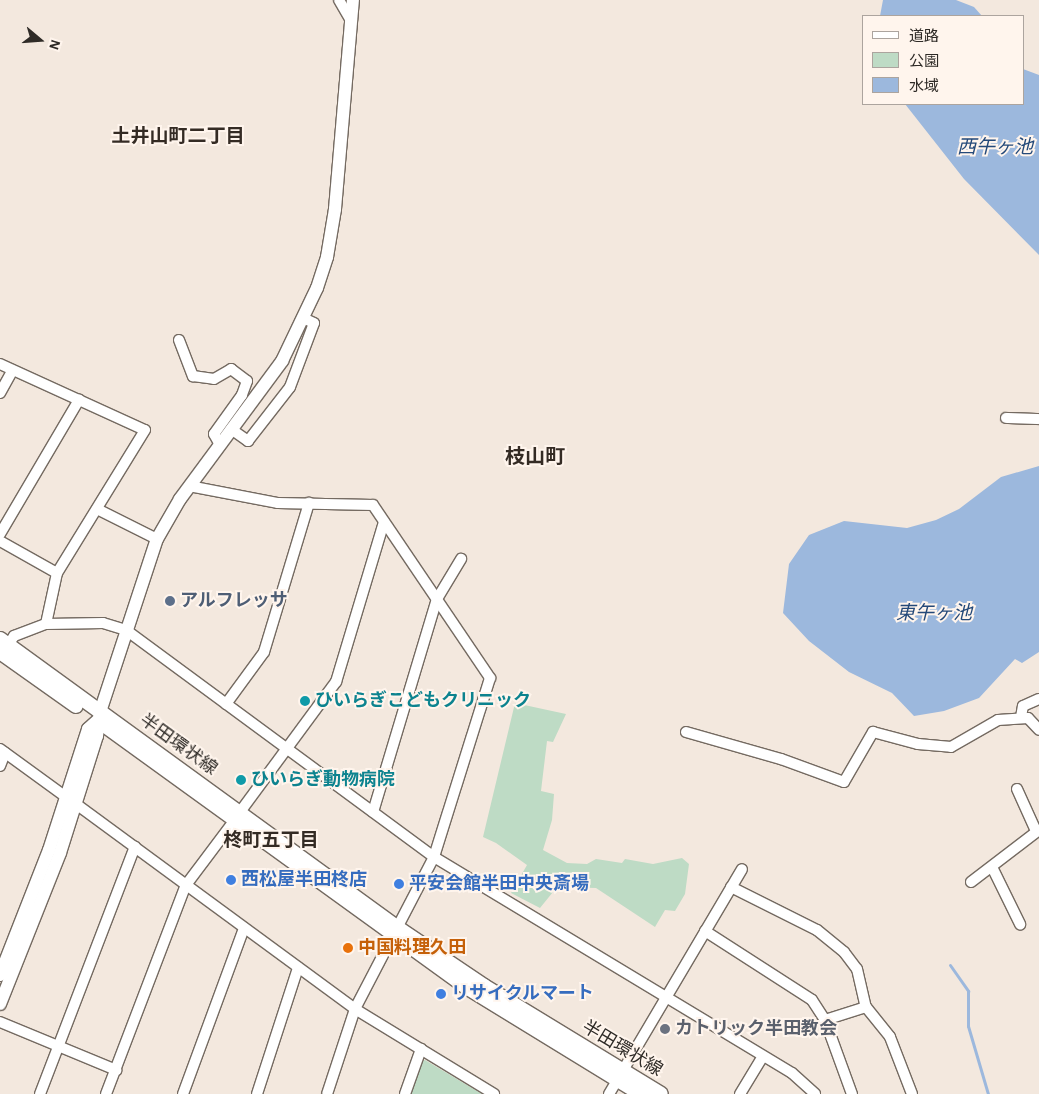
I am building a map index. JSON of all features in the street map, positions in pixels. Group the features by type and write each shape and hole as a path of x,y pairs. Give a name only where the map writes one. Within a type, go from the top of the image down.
{"main road":[{"name":"半田環状線","path":"3,645 396,933 484,986 621,1076 641,1094"},
{"name":"半田環状線","path":"621,1076 661,1094"}],"street":[{"path":"339,0 351,21"},
{"path":"0,1004 71,801 88,729 99,716 157,539 189,486 282,361 305,318 322,273 332,232 353,0"},
{"path":"231,429 248,442 290,387 314,323 305,318"},
{"path":"179,340 193,376 214,379 231,369 247,381 242,396 214,434 220,444"},
{"path":"0,364 145,430 57,573 46,624"},
{"path":"0,393 13,370"},
{"path":"0,534 79,400"},
{"path":"1006,418 1039,419"},
{"path":"189,486 278,502 373,505 490,678 434,857 355,1009 327,1094"},
{"path":"226,704 264,652 309,503"},
{"path":"97,509 157,539"},
{"path":"106,1094 186,885 336,682 384,522"},
{"path":"0,541 57,573"},
{"path":"373,812 437,599 461,559"},
{"path":"3,645 14,636 46,624 103,622 126,630 434,857 764,1056 802,1080 814,1094"},
{"path":"1021,716 1023,706 1039,699"},
{"path":"686,732 781,759 844,782 873,732 918,744 951,746 998,720 1021,716 1028,718 1039,730"},
{"path":"0,766 3,751 355,1009 494,1094"},
{"path":"971,882 1038,830 1018,789"},
{"path":"0,974 71,801"},
{"path":"40,1094 135,848"},
{"path":"992,867 1020,924"},
{"path":"609,1094 742,868"},
{"path":"731,887 808,925 836,944 857,970 866,1006 887,1032 912,1094"},
{"path":"183,1094 244,928"},
{"path":"705,931 802,993 825,1020 852,1094"},
{"path":"257,1094 298,968"},
{"path":"825,1020 866,1006"},
{"path":"0,1022 116,1070"},
{"path":"405,1094 421,1050"},
{"path":"740,1094 764,1056"}],"green space":[{"path":"515,703 566,714 553,742 547,741 541,791 554,794 552,820 543,850 567,863 587,864 596,859 622,863 625,859 653,864 682,858 689,864 685,894 675,911 665,910 655,927 596,888 557,887 540,908 511,893 527,865 496,843 483,837"},
{"path":"425,1060 482,1094 411,1094 422,1061"}],"water":[{"path":"883,0 956,0 974,7 981,15 880,15"},
{"name":"西午ヶ池","path":"1024,69 1039,75 1039,255 964,179 906,105 1024,105"},
{"name":"東午ヶ池","path":"1039,466 1039,652 1022,663 1015,659 979,698 944,711 914,716 892,693 849,672 809,641 783,613 789,564 809,535 844,521 907,528 936,520 959,509 1001,477"}],"waterway":[{"path":"950,965 968,991 968,1026 988,1094"}],"place":[{"name":"アルフレッサ","path":"170,601"},
{"name":"ひいらぎこどもクリニック","path":"305,701"},
{"name":"ひいらぎ動物病院","path":"241,780"},
{"name":"西松屋半田柊店","path":"231,880"},
{"name":"平安会館半田中央斎場","path":"399,884"},
{"name":"中国料理久田","path":"348,948"},
{"name":"リサイクルマート","path":"441,994"},
{"name":"カトリック半田教会","path":"665,1029"}],"district":[{"name":"土井山町二丁目","path":"178,137"},
{"name":"枝山町","path":"535,457"},
{"name":"柊町五丁目","path":"271,841"}]}
